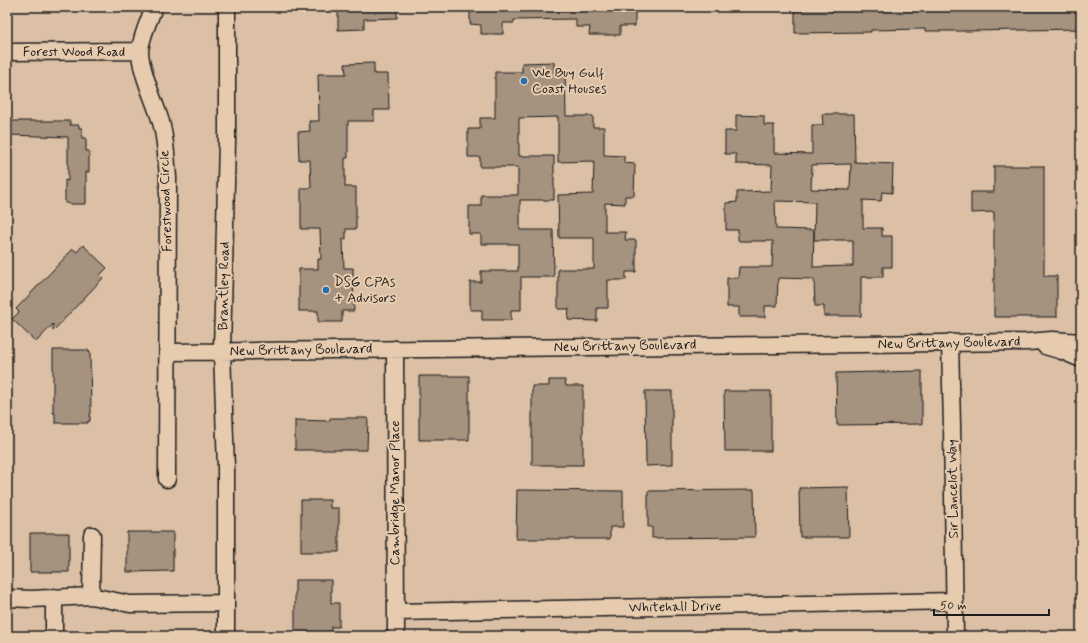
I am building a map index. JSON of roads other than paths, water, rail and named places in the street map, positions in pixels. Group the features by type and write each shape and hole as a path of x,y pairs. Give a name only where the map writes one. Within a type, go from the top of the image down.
{"street":[{"name":"Forestwood Circle","path":"154,7 144,34 140,51 143,68 161,120 168,176 167,479"},
{"name":"Brantley Road","path":"226,636 226,468 222,351 227,141 227,7"},
{"name":"Forest Wood Road","path":"7,52 140,51"},
{"name":"New Brittany Boulevard","path":"222,351 1028,342 1052,340 1081,342"},
{"name":"Sir Lancelot Way","path":"950,342 955,636"},
{"name":"New Brittany Boulevard","path":"1028,342 1062,351 1081,359"},
{"name":"Cambridge Manor Place","path":"395,349 396,636"},
{"path":"168,352 222,351"},
{"path":"91,596 92,535"},
{"path":"7,598 91,596 130,604 226,603"},
{"path":"54,597 54,636"},
{"name":"Whitehall Drive","path":"396,612 955,601"}],"place":[{"name":"We Buy Gulf Coast Houses","path":"524,81"},
{"name":"DSG CPAs + Advisors","path":"326,290"}]}
